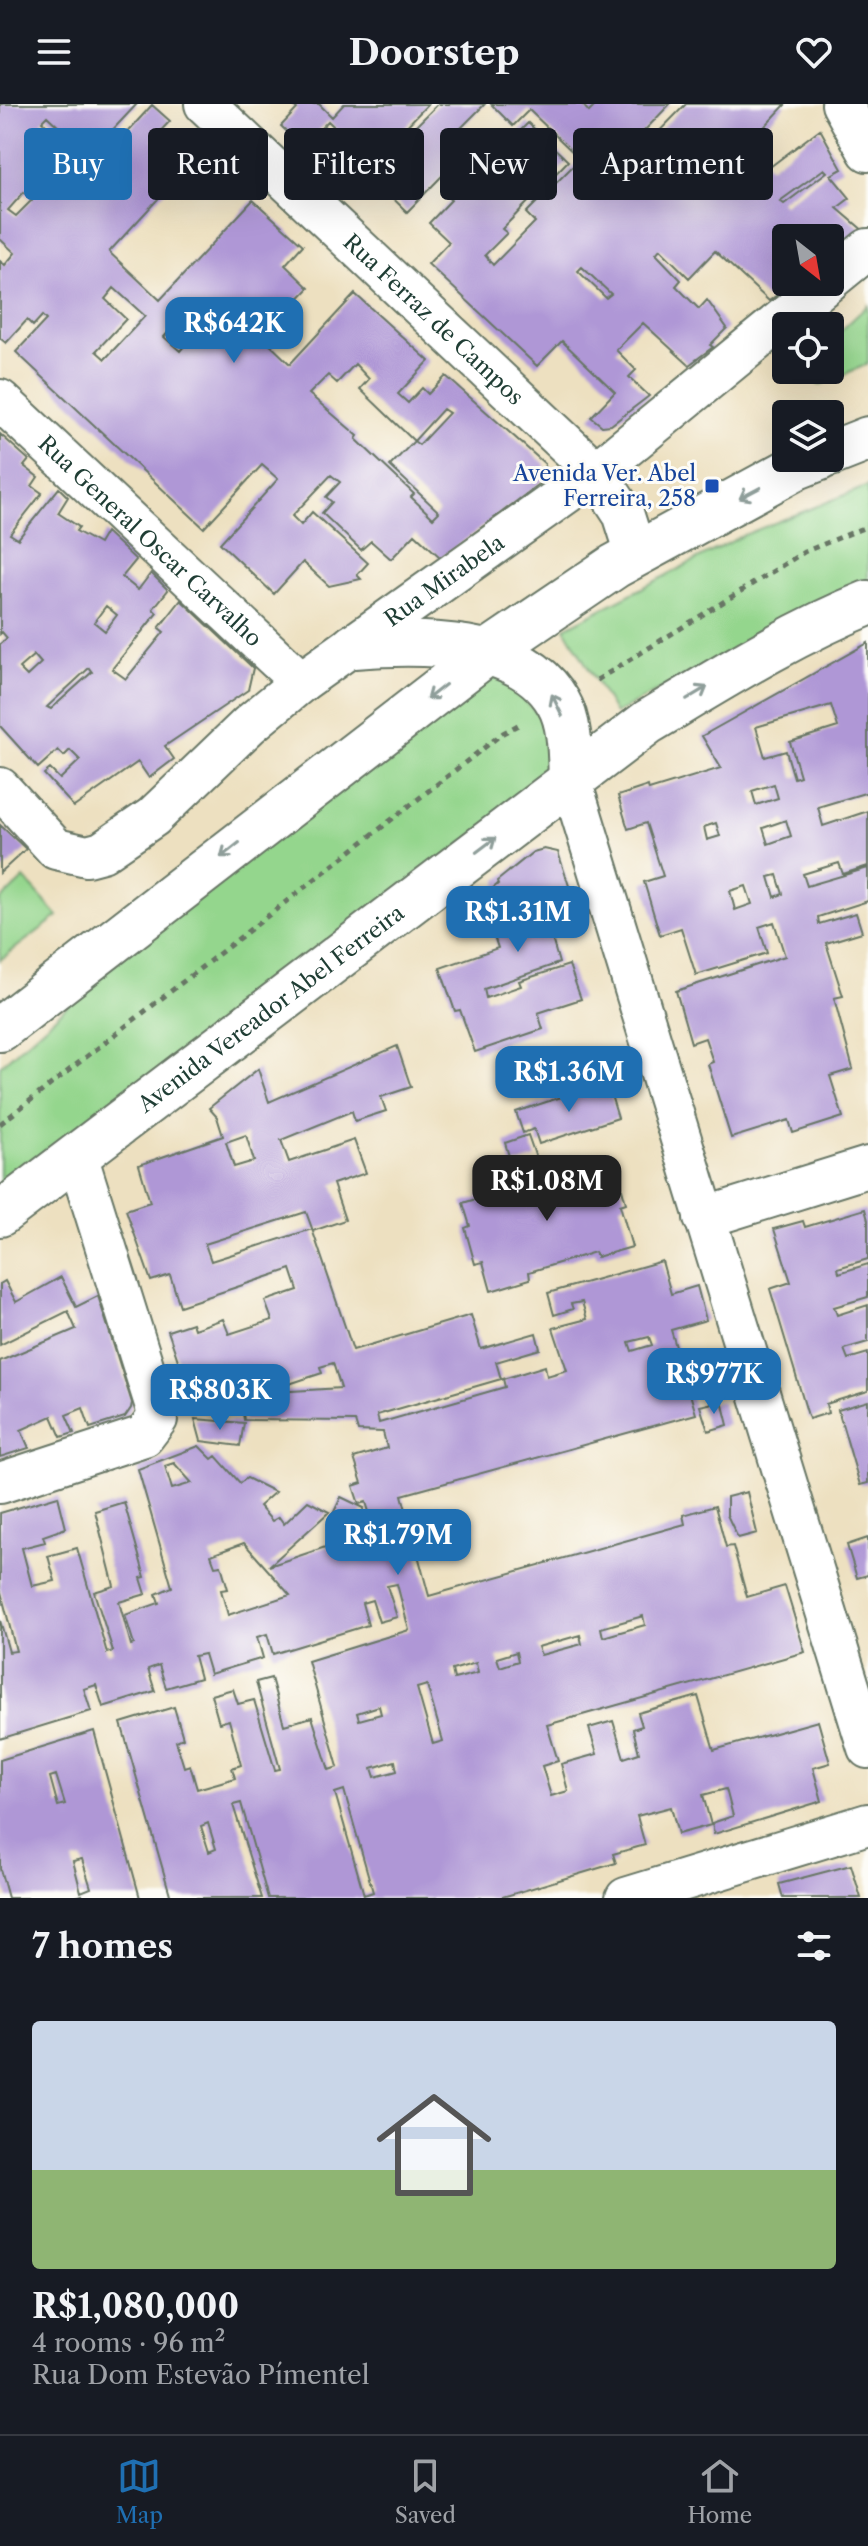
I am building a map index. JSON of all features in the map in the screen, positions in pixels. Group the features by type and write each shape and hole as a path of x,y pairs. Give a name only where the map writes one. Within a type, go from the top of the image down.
{"main road":[{"path":"844,448 868,439"},
{"path":"0,1029 488,652 636,554 788,472"},
{"name":"Avenida Vereador Abel Ferreira","path":"0,1214 648,722 750,661 868,603"},
{"path":"354,646 399,643 488,652 537,675 559,703 569,740 571,781"}],"street":[{"name":"Rua Ferraz de Campos","path":"205,104 596,472 623,513 636,554"},
{"path":"842,104 868,151"},
{"name":"Rua Mirabela","path":"844,269 868,249"},
{"name":"Rua Mirabela","path":"0,788 56,849 87,856 102,852 153,817 249,725 301,682 596,472 811,296"},
{"name":"Rua General Oscar Carvalho","path":"0,400 301,682"},
{"path":"571,781 868,1748"},
{"path":"0,1483 144,1436 157,1419 156,1407 77,1155"},
{"path":"704,1218 868,1167"},
{"path":"626,1898 868,1824"}],"path":[{"path":"0,1124 503,733 559,703 804,552 868,526"}],"green space":[{"path":"868,305 868,364 844,374 844,328"},
{"path":"868,486 868,586 737,648 615,714 565,628 744,535"},
{"path":"489,665 544,720 565,763 0,1205 0,1066 113,965"},
{"path":"24,878 58,916 0,960 0,901"}],"building":[{"path":"0,104 137,104 114,128 60,128 47,116 42,121 49,128 24,128 24,192 8,210 16,216 32,200 132,200 131,128 152,105 170,121 163,128 148,128 148,200 157,200 109,252 160,300 253,200 303,245 285,265 309,288 262,337 290,364 355,294 429,361 398,394 408,403 422,388 428,394 446,376 545,464 542,482 441,558 415,534 391,559 371,541 361,550 322,513 332,502 326,497 340,482 331,475 292,516 301,525 312,512 368,563 357,575 361,579 329,586 303,562 274,594 220,543 278,479 262,465 204,528 16,352 46,320 42,316 33,326 27,320 6,343 0,338 0,261 5,265 15,253 0,239","holes":["114,288 145,316 105,359 96,351 126,319 105,299","180,319 195,333 180,351 164,337","355,364 369,379 360,389 414,441 390,466 439,512 433,518 411,497 414,494 356,439 358,436 309,394 328,375 337,383","443,409 449,413 419,445 414,441"]},
{"path":"292,104 319,104 332,117 344,104 428,104 405,128 335,128 328,121 321,128 284,129 281,126 297,109"},
{"path":"438,104 485,104 461,128 440,128 440,178 424,194 424,128 414,128"},
{"path":"491,104 582,104 589,112 597,104 670,104 647,128 573,128 573,152 557,137 557,128 548,128 529,110 513,126"},
{"path":"686,104 786,104 763,128 663,128"},
{"path":"820,129 842,169 831,175 850,198 837,208 865,232 844,249 844,224 772,224 772,296 776,296 769,301 715,251 689,278 660,249 656,254 681,280 676,286 699,309 707,300 727,328 710,345 713,347 689,365 643,323 616,350 636,370 629,377 649,396 611,425 602,426 591,417 615,392 562,341 537,366 428,264 449,242 429,223 451,200 530,200 502,229 507,233 485,255 493,265 535,222 526,213 539,200 557,200 557,182 573,166 573,200 773,200 773,165","holes":["824,169 827,172 784,204 780,201","582,267 611,294 606,298 578,271"]},
{"path":"557,151 568,161 557,172"},
{"path":"395,200 419,200 407,212"},
{"path":"0,434 29,460 24,466 38,477 32,486 42,493 10,534 18,539 59,488 68,497 58,513 79,527 76,531 99,544 106,532 136,560 122,577 138,590 151,573 168,590 153,609 157,613 112,669 126,679 164,632 159,628 181,600 253,668 248,690 165,746 174,759 149,778 138,762 74,807 44,774 50,769 60,779 80,760 70,750 64,756 58,750 38,768 0,726 0,644 7,638 2,632 0,634","holes":["106,606 117,615 105,631 94,622","34,655 41,663 27,676 19,668","89,668 92,672 51,709 47,707"]},
{"path":"868,643 868,792 818,807 823,826 868,811 868,866 843,874 839,863 803,874 807,886 868,868 868,901 818,917 819,924 856,913 862,932 826,943 843,996 834,998 853,1069 830,1076 843,1117 793,1133 789,1120 731,1138 708,1064 713,1062 705,1038 691,1043 676,991 785,956 774,922 759,927 767,953 696,975 681,928 660,935 644,882 663,876 646,823 628,829 618,796 721,768 702,736","holes":["831,705 838,727 790,742 800,776 794,778 786,751 765,757 756,727","774,784 778,798 756,805 752,791","786,820 791,836 768,844 763,828","716,823 720,836 707,840 704,827","777,875 783,894 775,897 769,877","746,886 752,904 735,910 730,891"]},
{"path":"0,825 26,849 0,873"},
{"path":"544,849 558,852 582,926 551,935 559,963 484,989 486,998 521,986 519,981 569,965 581,999 538,1013 543,1029 475,1052 460,1010 455,1011 440,968 498,948 481,898 533,852"},
{"path":"397,1046 411,1087 381,1097 386,1111 355,1121 352,1111 281,1140 289,1162 354,1140 366,1173 333,1184 345,1220 313,1231 306,1212 205,1244 211,1261 312,1229 353,1350 471,1315 481,1349 536,1333 540,1349 496,1362 501,1379 377,1415 379,1423 505,1387 503,1379 545,1366 547,1376 567,1370 553,1328 587,1319 582,1302 571,1304 573,1309 554,1315 548,1293 662,1261 671,1294 697,1286 706,1320 671,1330 696,1414 402,1495 429,1596 685,1524 683,1515 715,1506 726,1547 733,1546 747,1597 785,1586 805,1652 547,1725 558,1761 542,1766 551,1796 568,1791 561,1764 597,1754 589,1728 613,1721 624,1758 639,1753 633,1729 642,1726 638,1713 698,1696 714,1750 818,1721 830,1763 813,1768 822,1801 714,1834 712,1823 733,1816 726,1789 703,1795 711,1825 678,1834 671,1807 637,1816 645,1845 613,1854 616,1863 499,1898 268,1898 241,1803 233,1805 262,1898 171,1898 121,1723 174,1707 183,1738 176,1741 184,1767 190,1765 197,1789 235,1778 232,1768 241,1765 229,1720 219,1723 211,1695 233,1689 238,1704 254,1700 275,1770 280,1769 256,1682 271,1678 284,1725 312,1717 329,1770 338,1767 308,1661 409,1630 397,1584 387,1586 397,1617 379,1622 372,1600 362,1603 368,1625 273,1654 267,1634 257,1637 263,1658 210,1674 204,1654 194,1656 200,1678 166,1688 159,1665 148,1669 155,1691 103,1707 96,1685 84,1689 91,1711 0,1739 0,1620 9,1652 16,1651 0,1588 0,1513 58,1496 66,1528 43,1536 45,1542 22,1548 32,1586 55,1581 48,1556 77,1548 107,1653 113,1651 94,1592 114,1586 95,1511 124,1502 145,1577 141,1578 146,1594 119,1602 131,1645 134,1644 125,1615 159,1603 156,1594 172,1587 138,1469 199,1446 212,1459 216,1456 240,1483 247,1478 275,1492 259,1506 272,1521 279,1517 284,1524 308,1501 329,1512 269,1566 370,1532 376,1535 366,1502 359,1504 353,1486 362,1483 354,1458 387,1448 383,1432 358,1431 355,1421 244,1420 240,1394 341,1388 333,1363 320,1367 322,1373 286,1385 283,1379 240,1393 232,1370 186,1384 168,1331 192,1323 194,1329 223,1319 229,1334 272,1320 265,1301 298,1290 291,1269 180,1306 170,1275 151,1281 126,1210 150,1202 139,1165 223,1136 217,1117 209,1108 258,1069 269,1102","holes":["246,1135 254,1161 234,1167 226,1142","649,1337 652,1345 632,1351 629,1342","174,1463 192,1483 172,1489 165,1466","244,1543 290,1595 228,1615 221,1590 228,1589 221,1565 215,1566 211,1555","643,1616 645,1625 603,1637 601,1628","580,1635 582,1644 541,1655 538,1647","516,1652 518,1661 500,1667 497,1658","476,1663 478,1673 454,1679 452,1670","427,1685 443,1741 433,1744 417,1688","379,1706 381,1714 359,1720 357,1713","395,1761 397,1771 375,1777 372,1768","344,1790 373,1892 364,1895 335,1793","208,1823 216,1849 209,1852 201,1826"]},
{"path":"607,1082 618,1118 539,1144 534,1129 523,1133 516,1112"},
{"path":"528,1135 536,1158 512,1166 505,1143"},
{"path":"606,1158 613,1184 620,1182 626,1203 620,1205 632,1247 597,1257 595,1252 529,1272 530,1279 491,1291 483,1262 475,1264 465,1228 470,1226 463,1203 491,1191 491,1195 576,1170 574,1164 586,1160 587,1164"},
{"path":"865,1209 868,1259 838,1268 839,1273 868,1264 868,1297 834,1307 837,1315 868,1305 868,1342 844,1349 848,1359 868,1353 868,1391 826,1404 828,1413 809,1419 770,1289 791,1282 774,1229 803,1221 805,1227"},
{"path":"61,1277 76,1307 98,1296 131,1408 125,1417 90,1428 83,1408 66,1415 74,1433 61,1437 52,1416 21,1430 29,1448 0,1457 0,1361 76,1329 68,1311 0,1345 0,1284 5,1281 16,1302"},
{"path":"722,1401 728,1425 708,1431 700,1406"},
{"path":"868,1401 868,1483 860,1485 838,1410"},
{"path":"195,1419 244,1423 240,1446 201,1441"},
{"path":"747,1492 757,1533 738,1538 727,1515 727,1497"},
{"path":"341,1497 364,1508 357,1526 333,1514"},
{"path":"868,1538 868,1575 857,1578 847,1545"},
{"path":"94,1731 140,1898 83,1898 82,1895 73,1898 8,1898 0,1869 0,1760","holes":["56,1775 65,1804 58,1806 50,1777","82,1859 91,1888 81,1892 73,1861"]},
{"path":"851,1865 861,1898 783,1898 779,1884"}],"place":[{"name":"Avenida Ver. Abel Ferreira, 258","path":"712,486"}]}
